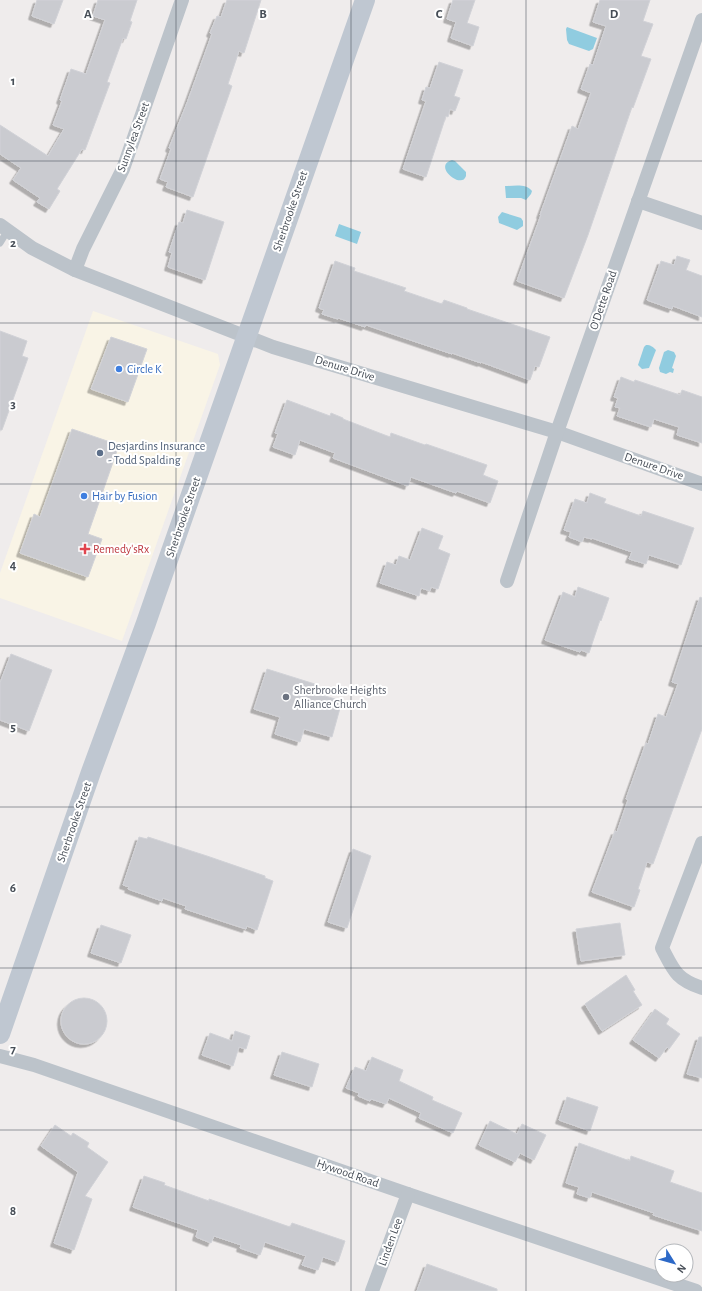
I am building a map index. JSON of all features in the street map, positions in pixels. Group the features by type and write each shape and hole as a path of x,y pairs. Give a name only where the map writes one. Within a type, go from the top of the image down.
{"main road":[{"name":"Sherbrooke Street","path":"0,1034 91,772 146,623 365,0"}],"street":[{"name":"Sunnylea Street","path":"75,270 83,249 122,169 182,0"},
{"name":"O'Dette Road","path":"507,581 557,432 702,20"},
{"path":"638,201 702,223"},
{"name":"Denure Drive","path":"4,227 32,248 75,270 224,328 246,335 273,347 557,432 702,484"},
{"path":"702,843 662,948 676,973 689,984 702,988"},
{"name":"Hywood Road","path":"0,1056 34,1065 408,1194 696,1291"},
{"name":"Linden Lee","path":"372,1291 408,1194"}],"lane":[{"path":"0,243 4,227"}],"shaded area":[{"path":"93,311 218,354 220,365 122,641 0,598 0,573"}],"water":[{"path":"567,27 597,38 593,49 589,51 569,44 567,40"},
{"path":"452,160 466,172 466,176 463,180 455,179 448,173 445,166 447,162"},
{"path":"505,186 523,186 532,191 526,200 521,198 506,198"},
{"path":"502,212 521,218 523,221 523,226 517,230 499,223 498,217"},
{"path":"339,224 361,232 357,244 335,236"},
{"path":"646,345 652,346 656,350 649,368 642,369 638,365"},
{"path":"668,350 674,352 676,356 672,368 674,369 673,373 670,372 666,374 660,372 659,368 664,352"}],"building":[{"path":"37,0 63,0 54,24 32,16"},
{"path":"98,0 137,0 130,21 132,22 126,39 123,38 107,82 110,83 85,150 82,149 57,189 60,191 49,209 37,202 40,198 13,180 21,168 0,154 0,125 48,156 64,129 53,125 62,101 60,100 71,69 86,74 105,20 93,16"},
{"path":"227,0 261,0 244,53 239,51 228,84 232,86 193,197 166,187 168,182 160,179 171,149 169,148 212,34 210,33 217,16 221,17"},
{"path":"453,0 475,0 467,23 479,27 473,46 451,38 456,22 447,19"},
{"path":"600,0 650,0 643,21 653,24 641,56 651,59 633,108 632,107 588,235 564,298 517,281 572,126 578,129 591,93 581,89 590,64 593,65 606,26 593,22"},
{"path":"439,62 463,70 454,96 460,98 455,111 450,109 448,117 446,116 426,177 403,169 426,101 422,100 426,87 430,88"},
{"path":"187,210 224,222 205,280 168,267 172,253 169,252 179,222 183,223"},
{"path":"677,256 690,260 686,270 702,276 702,317 673,306 672,309 647,300 661,261 674,265"},
{"path":"335,261 355,268 354,271 406,288 404,291 442,304 444,300 550,337 539,367 535,366 530,380 481,362 452,354 366,325 365,327 322,314 324,310 319,308"},
{"path":"0,331 27,341 22,356 28,358 2,430 0,430"},
{"name":"Circle K","path":"111,337 147,349 128,402 91,389"},
{"path":"621,377 634,382 635,380 680,395 682,390 702,397 702,443 677,435 679,427 654,419 651,427 617,416 620,408 615,407 618,398 614,397"},
{"path":"287,400 330,416 331,413 390,437 391,433 487,465 483,475 498,481 490,503 411,477 408,486 333,458 335,453 300,440 295,455 273,447 278,434 275,433"},
{"path":"72,429 119,445 88,534 102,539 88,577 20,553 34,514 40,517"},
{"path":"590,493 606,499 604,503 641,516 643,511 694,528 681,565 649,555 646,564 629,559 632,552 592,538 584,537 582,542 569,537 571,532 564,530 575,499 587,503"},
{"path":"422,528 443,536 438,549 450,554 438,589 431,587 430,591 421,588 419,596 380,583 387,562 396,565 399,556 410,560"},
{"path":"578,587 609,598 589,653 581,650 580,652 545,640 563,592 575,597"},
{"path":"700,597 702,598 702,729 653,864 647,862 634,907 592,892 615,831 617,832 628,800 626,799 646,743 648,744 658,714 666,717 678,684 672,682"},
{"path":"11,654 52,670 29,731 0,720 0,683"},
{"name":"Sherbrooke Heights Alliance Church","path":"267,669 318,685 315,693 342,701 332,737 304,729 300,742 275,734 280,717 254,709"},
{"path":"139,837 147,839 148,837 207,856 265,876 265,878 273,881 257,930 247,926 246,929 185,909 186,906 163,898 162,901 128,889 129,887 123,885"},
{"path":"353,849 371,856 347,928 328,922"},
{"path":"620,923 625,955 581,961 576,929"},
{"path":"101,925 131,935 121,963 91,953"},
{"path":"626,975 635,990 633,991 642,1005 602,1031 585,1004"},
{"path":"80,998 88,998 97,1002 103,1008 107,1021 103,1034 97,1040 88,1044 80,1044 71,1040 65,1034 61,1025 61,1017 65,1008 71,1002"},
{"path":"655,1009 669,1019 666,1024 680,1034 669,1049 667,1047 659,1058 633,1040"},
{"path":"235,1031 250,1036 246,1049 239,1047 233,1066 202,1055 210,1033 232,1041"},
{"path":"699,1037 702,1037 702,1078 687,1074"},
{"path":"282,1052 319,1064 312,1087 274,1075"},
{"path":"372,1057 403,1070 399,1081 433,1097 432,1100 462,1113 453,1133 419,1118 421,1113 389,1098 386,1104 371,1099 370,1101 358,1096 359,1093 346,1088 355,1067 366,1071"},
{"path":"567,1097 598,1107 590,1131 559,1120"},
{"path":"490,1121 517,1134 522,1124 546,1135 534,1160 520,1153 515,1162 479,1145"},
{"path":"55,1125 71,1136 73,1133 89,1143 87,1147 108,1162 85,1196 92,1199 74,1250 54,1243 78,1172 41,1146"},
{"path":"579,1143 630,1161 631,1156 674,1171 670,1182 702,1193 702,1231 653,1215 654,1213 592,1192 590,1198 577,1194 579,1187 566,1183"},
{"path":"144,1176 165,1183 164,1185 209,1201 209,1199 290,1227 292,1223 345,1241 338,1262 323,1257 318,1270 302,1265 306,1256 265,1242 260,1255 240,1248 241,1245 214,1236 211,1243 196,1237 198,1230 133,1207"},
{"path":"427,1264 497,1289 497,1291 417,1291"}],"place":[{"name":"Circle K","path":"119,369"},
{"name":"Desjardins Insurance - Todd Spalding","path":"100,453"},
{"name":"Hair by Fusion","path":"84,496"},
{"name":"Remedy'sRx","path":"85,549"},
{"name":"Sherbrooke Heights Alliance Church","path":"286,697"}]}
